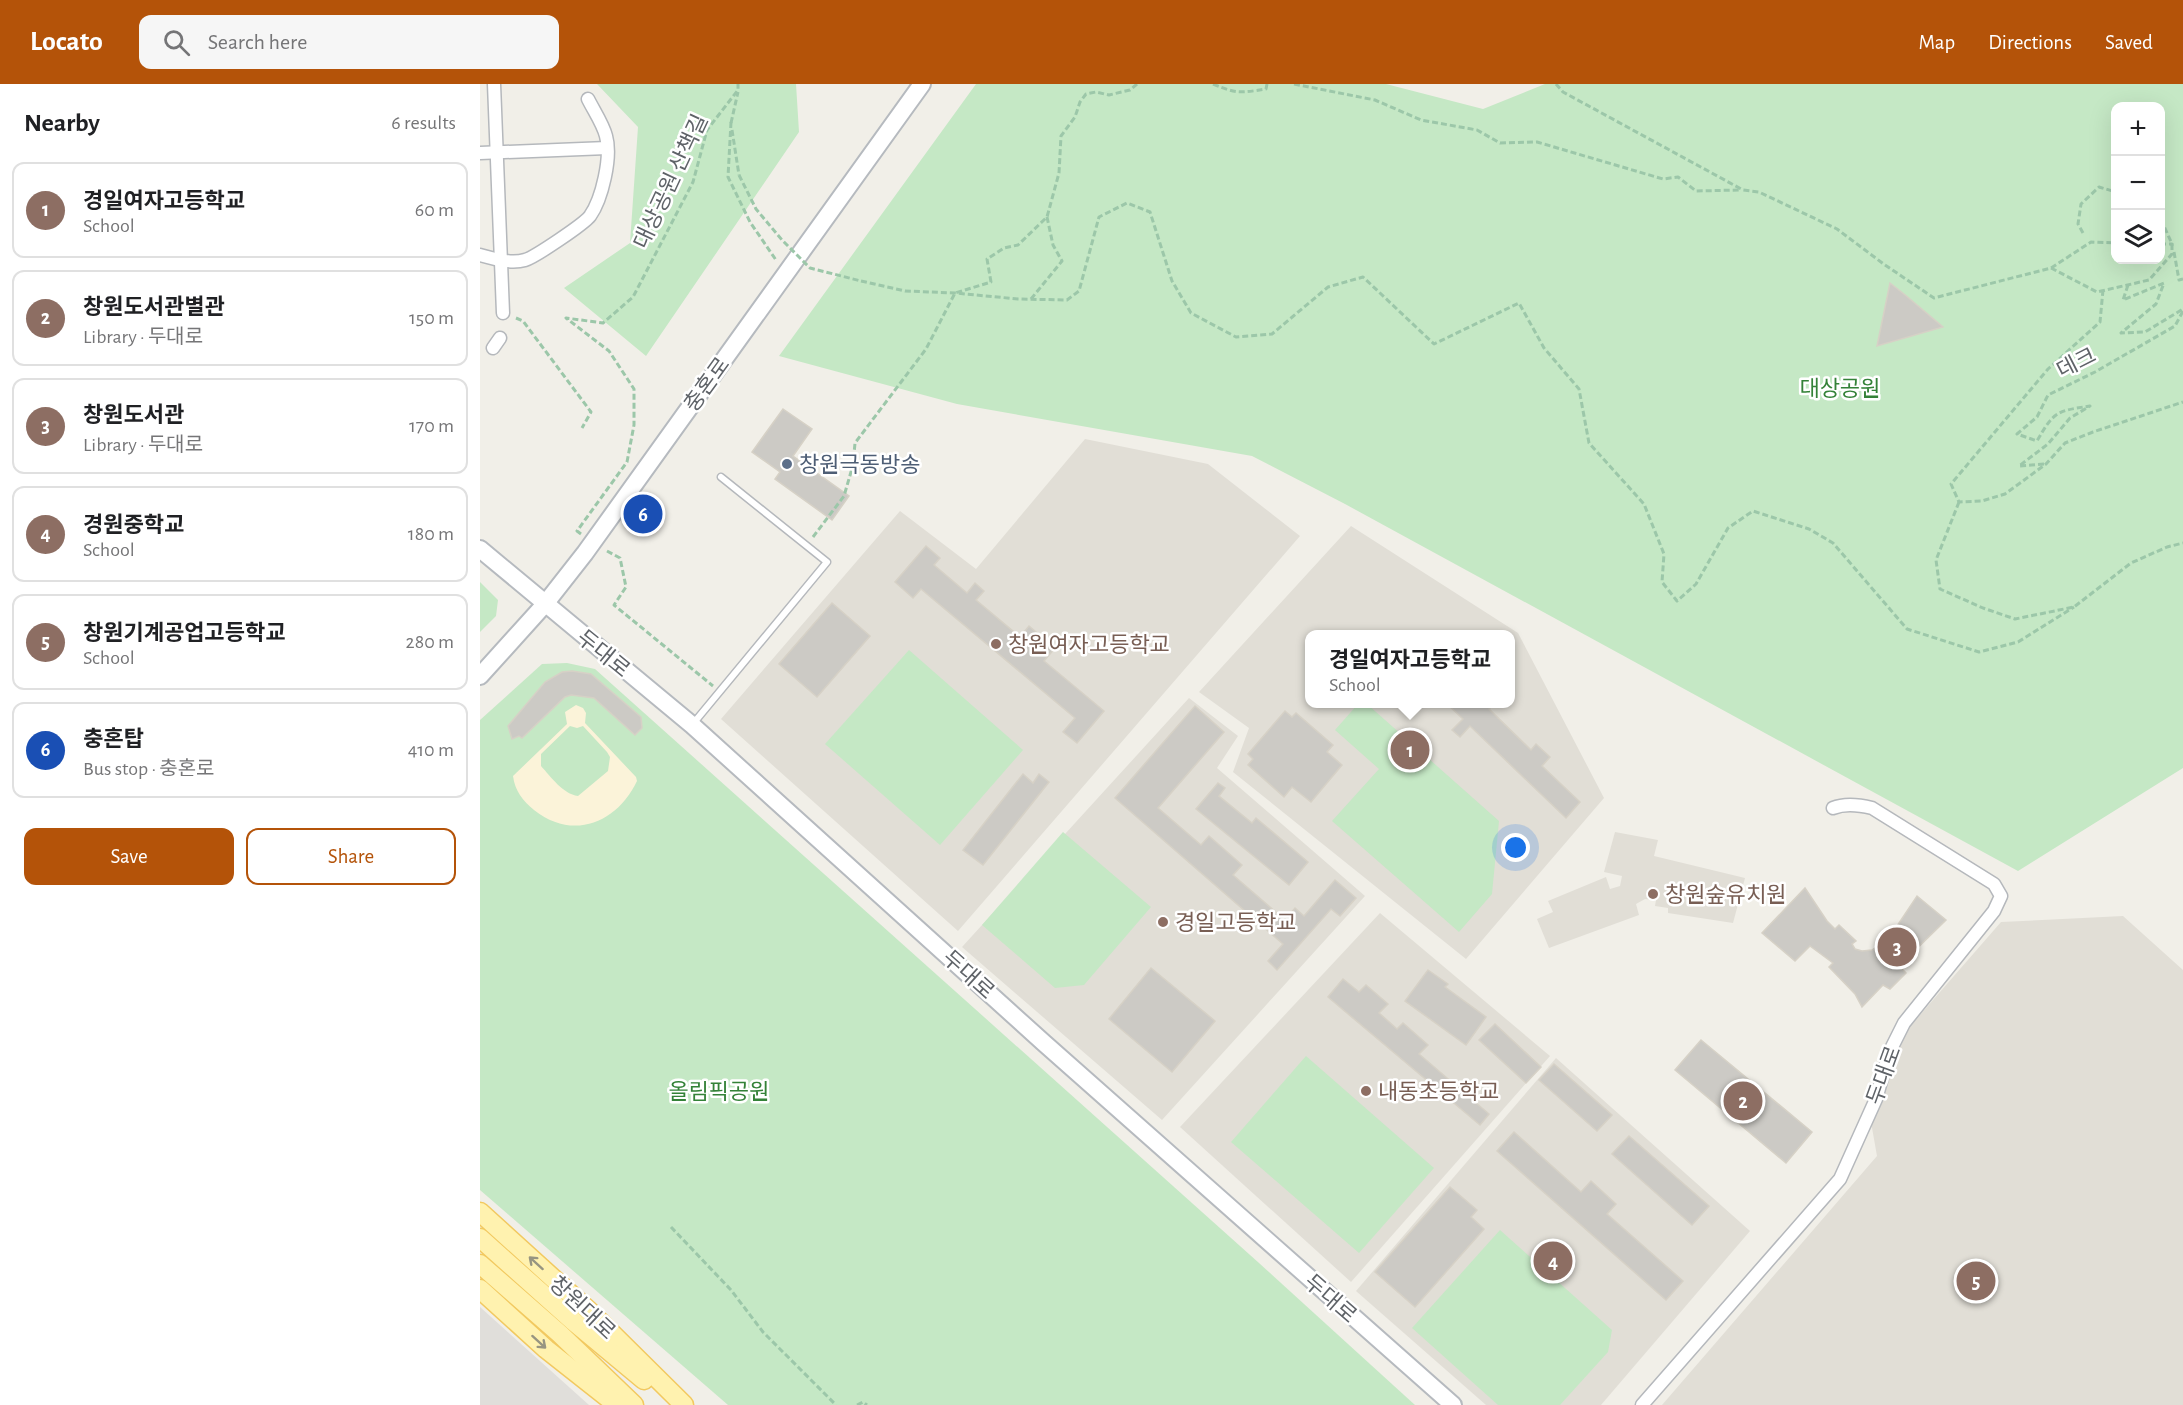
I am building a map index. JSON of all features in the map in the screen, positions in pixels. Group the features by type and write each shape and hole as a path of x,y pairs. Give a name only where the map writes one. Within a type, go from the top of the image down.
{"main road":[{"name":"창원대로","path":"480,1212 588,1310 684,1405"},
{"name":"창원대로","path":"480,1238 573,1321 674,1405"},
{"name":"창원대로","path":"480,1264 560,1334 634,1405"},
{"path":"480,1289 546,1349 617,1405"}],"street":[{"path":"495,84 503,313"},
{"name":"충혼로","path":"480,676 545,604 592,543 922,84"},
{"path":"480,255 501,261 526,260 589,218 599,200 608,161 607,137 588,99"},
{"path":"480,153 607,148"},
{"name":"두대로","path":"480,549 692,725 1453,1405"},
{"name":"두대로","path":"1642,1405 1840,1179 1876,1100 1889,1053 1904,1023 1994,911 2001,896 1994,884 1872,808 1859,805 1833,808"}],"lane":[{"path":"692,725 827,562 721,477"}],"path":[{"path":"738,84 731,122 728,177 750,222 786,273"},
{"path":"1030,299 1062,261 1053,245 1047,217 1059,173 1061,136 1076,117 1080,102 1086,94 1096,92 1109,95 1130,90 1137,84"},
{"path":"1213,84 1234,93 1266,89 1267,84"},
{"path":"1294,84 1375,100 1421,120 1477,130 1500,143 1538,142 1663,179 1678,177 1696,191 1759,192 1837,229 1934,298 2052,268 2091,242 2111,243"},
{"path":"1557,84 1563,92 1743,190"},
{"name":"대상공원 산책길","path":"592,543 577,531 627,462 634,425 634,389 609,351 566,318 603,323 633,297 693,182 707,130 738,90"},
{"path":"731,122 739,176 756,209 782,240 810,267 861,281 905,291 1067,300 1079,291 1099,217 1127,203 1150,212 1172,281 1191,313 1236,337 1272,334 1328,287 1363,277 1434,344 1519,303 1544,348 1580,389 1589,443 1644,504 1664,554 1662,582 1677,601 1696,584 1728,528 1753,511 1809,529 1833,543 1907,629 1979,652 2018,642 2074,607 2131,563 2167,547 2183,543"},
{"path":"2083,232 2078,224 2081,204 2099,188 2111,191"},
{"path":"806,545 844,496 853,465 855,443 926,348 955,293 991,282 987,259 1005,248 1018,245 1047,217"},
{"path":"2165,229 2172,244 2179,280 2183,279"},
{"path":"2165,244 2172,244"},
{"path":"2052,268 2097,292 2149,280 2172,254 2172,244"},
{"name":"데크","path":"2128,285 2123,300 2164,283 2156,304 2121,333 2145,332 2183,310"},
{"path":"2074,607 2015,619 1940,589 1936,560 1959,502 1951,484 2048,369 2100,322 2103,290"},
{"name":"데크","path":"2046,464 2019,466 2048,444 2070,418 2090,406 2062,410 2048,423 2037,441 2017,434 2037,417 2048,395 2095,372 2175,326 2183,310"},
{"path":"503,313 523,321 591,412 582,428"},
{"path":"1959,502 1982,501 2006,494 2046,464 2065,443 2183,402"},
{"path":"592,543 620,558 626,587 614,605 720,691"},
{"path":"671,1227 731,1290 763,1332 836,1405"},
{"path":"857,1405 863,1402 867,1405"}],"shaded area":[{"name":"창원여자고등학교","path":"1085,439 1208,464 1300,536 958,931 721,719 900,511 976,569"},
{"path":"1351,526 1513,630 1305,630 1305,708 1515,708 1515,631 1604,798 1466,959 1233,772 1249,728 1199,692"},
{"name":"경일고등학교","path":"1189,698 1238,736 1217,768 1365,896 1162,1120 962,947"},
{"name":"창원숲유치원","path":"1615,832 1658,840 1654,856 1745,878 1733,923 1668,913 1668,908 1655,906 1656,900 1645,899 1636,904 1639,915 1549,948 1537,919 1553,912 1548,901 1606,877 1610,889 1620,886 1622,876 1604,872"},
{"name":"내동초등학교","path":"1380,913 1550,1056 1351,1282 1180,1127"},
{"path":"2123,916 2183,970 2183,1405 1662,1405 1877,1156 1871,1122 1906,1031 2001,922"},
{"path":"1556,1058 1750,1231 1601,1405 1486,1405 1356,1291"},
{"path":"480,1307 589,1405 480,1405"}],"green space":[{"path":"597,84 796,84 799,132 646,356 564,288 630,243 638,127"},
{"name":"대상공원","path":"976,84 1386,84 1483,109 1545,84 2183,84 2183,768 2018,871 1345,504 1252,456 957,404 779,356"},
{"path":"480,582 498,600 496,616 480,632"},
{"path":"909,650 1023,750 940,845 825,744"},
{"name":"올림픽공원","path":"567,663 595,669 1415,1405 728,1405 480,1190 480,720 542,664"},
{"path":"1354,708 1372,708 1499,821 1492,894 1459,932 1332,821 1379,769 1335,730"},
{"path":"1063,832 1151,907 1084,985 1055,988 982,925"},
{"path":"1306,1056 1434,1168 1359,1253 1231,1142"},
{"path":"1500,1230 1612,1330 1608,1352 1560,1405 1498,1405 1412,1328"}],"sand":[{"path":"576,705 583,708 586,713 585,723 636,777 637,781 618,808 593,823 578,826 549,819 534,810 520,795 513,776 567,724 565,712","holes":["570,726 577,728 583,726 610,757 608,771 578,796 562,789 541,766 541,754"]}],"building":[{"path":"1890,283 1904,294 1943,327 1877,346"},
{"name":"창원극동방송","path":"783,409 812,429 793,456 849,496 832,520 775,479 780,472 752,452"},
{"path":"926,546 940,558 934,565 967,593 975,583 984,591 976,600 1020,637 1029,626 1055,648 1044,661 1104,711 1077,743 1063,732 1075,718 921,589 913,598 895,582"},
{"path":"832,603 870,636 817,697 779,664"},
{"path":"562,672 591,674 641,717 642,728 635,735 594,698 571,695 565,697 522,738 519,736 512,739 508,726 545,682"},
{"path":"1195,706 1224,732 1158,808 1201,845 1209,836 1242,865 1233,875 1285,920 1295,908 1304,916 1335,880 1356,898 1340,916 1331,909 1277,970 1268,961 1283,944 1115,798"},
{"path":"1451,708 1490,708 1531,750 1536,744 1550,757 1542,766 1580,802 1566,818 1470,726 1460,737 1452,730 1463,719"},
{"path":"1285,711 1292,717 1296,713 1333,745 1327,752 1342,765 1311,802 1292,787 1284,797 1248,765 1253,759 1248,754"},
{"path":"1023,774 1033,783 1039,774 1049,782 983,865 963,850"},
{"path":"1218,783 1225,788 1219,796 1252,823 1256,818 1308,862 1289,885 1196,809"},
{"path":"1805,888 1827,921 1835,929 1839,925 1856,941 1852,944 1855,949 1862,951 1872,950 1889,938 1917,896 1946,920 1899,966 1906,973 1890,989 1883,985 1862,1007 1855,994 1829,967 1833,963 1810,946 1795,961 1762,933"},
{"path":"1151,968 1215,1021 1172,1072 1109,1019"},
{"path":"1428,970 1448,984 1445,987 1486,1017 1466,1045 1405,1001"},
{"path":"1343,979 1359,992 1366,985 1388,1004 1379,1013 1397,1029 1403,1023 1428,1045 1419,1054 1489,1114 1480,1125 1328,997"},
{"path":"1495,1024 1541,1067 1526,1083 1479,1040"},
{"path":"1701,1040 1812,1132 1786,1163 1675,1070"},
{"path":"1554,1064 1612,1115 1597,1131 1539,1080"},
{"path":"1514,1132 1581,1192 1591,1181 1616,1204 1607,1214 1683,1281 1666,1300 1497,1151"},
{"path":"1629,1136 1709,1206 1692,1225 1612,1154"},
{"path":"1450,1187 1477,1210 1471,1217 1484,1229 1415,1307 1375,1272"}],"place":[{"name":"창원극동방송","path":"787,464"},
{"name":"충혼탑","path":"643,514"},
{"name":"창원여자고등학교","path":"996,644"},
{"name":"경일여자고등학교","path":"1410,750"},
{"name":"창원숲유치원","path":"1653,894"},
{"name":"경일고등학교","path":"1163,922"},
{"name":"창원도서관","path":"1897,947"},
{"name":"내동초등학교","path":"1366,1091"},
{"name":"창원도서관별관","path":"1743,1101"},
{"name":"경원중학교","path":"1553,1261"},
{"name":"창원기계공업고등학교","path":"1976,1281"}]}
